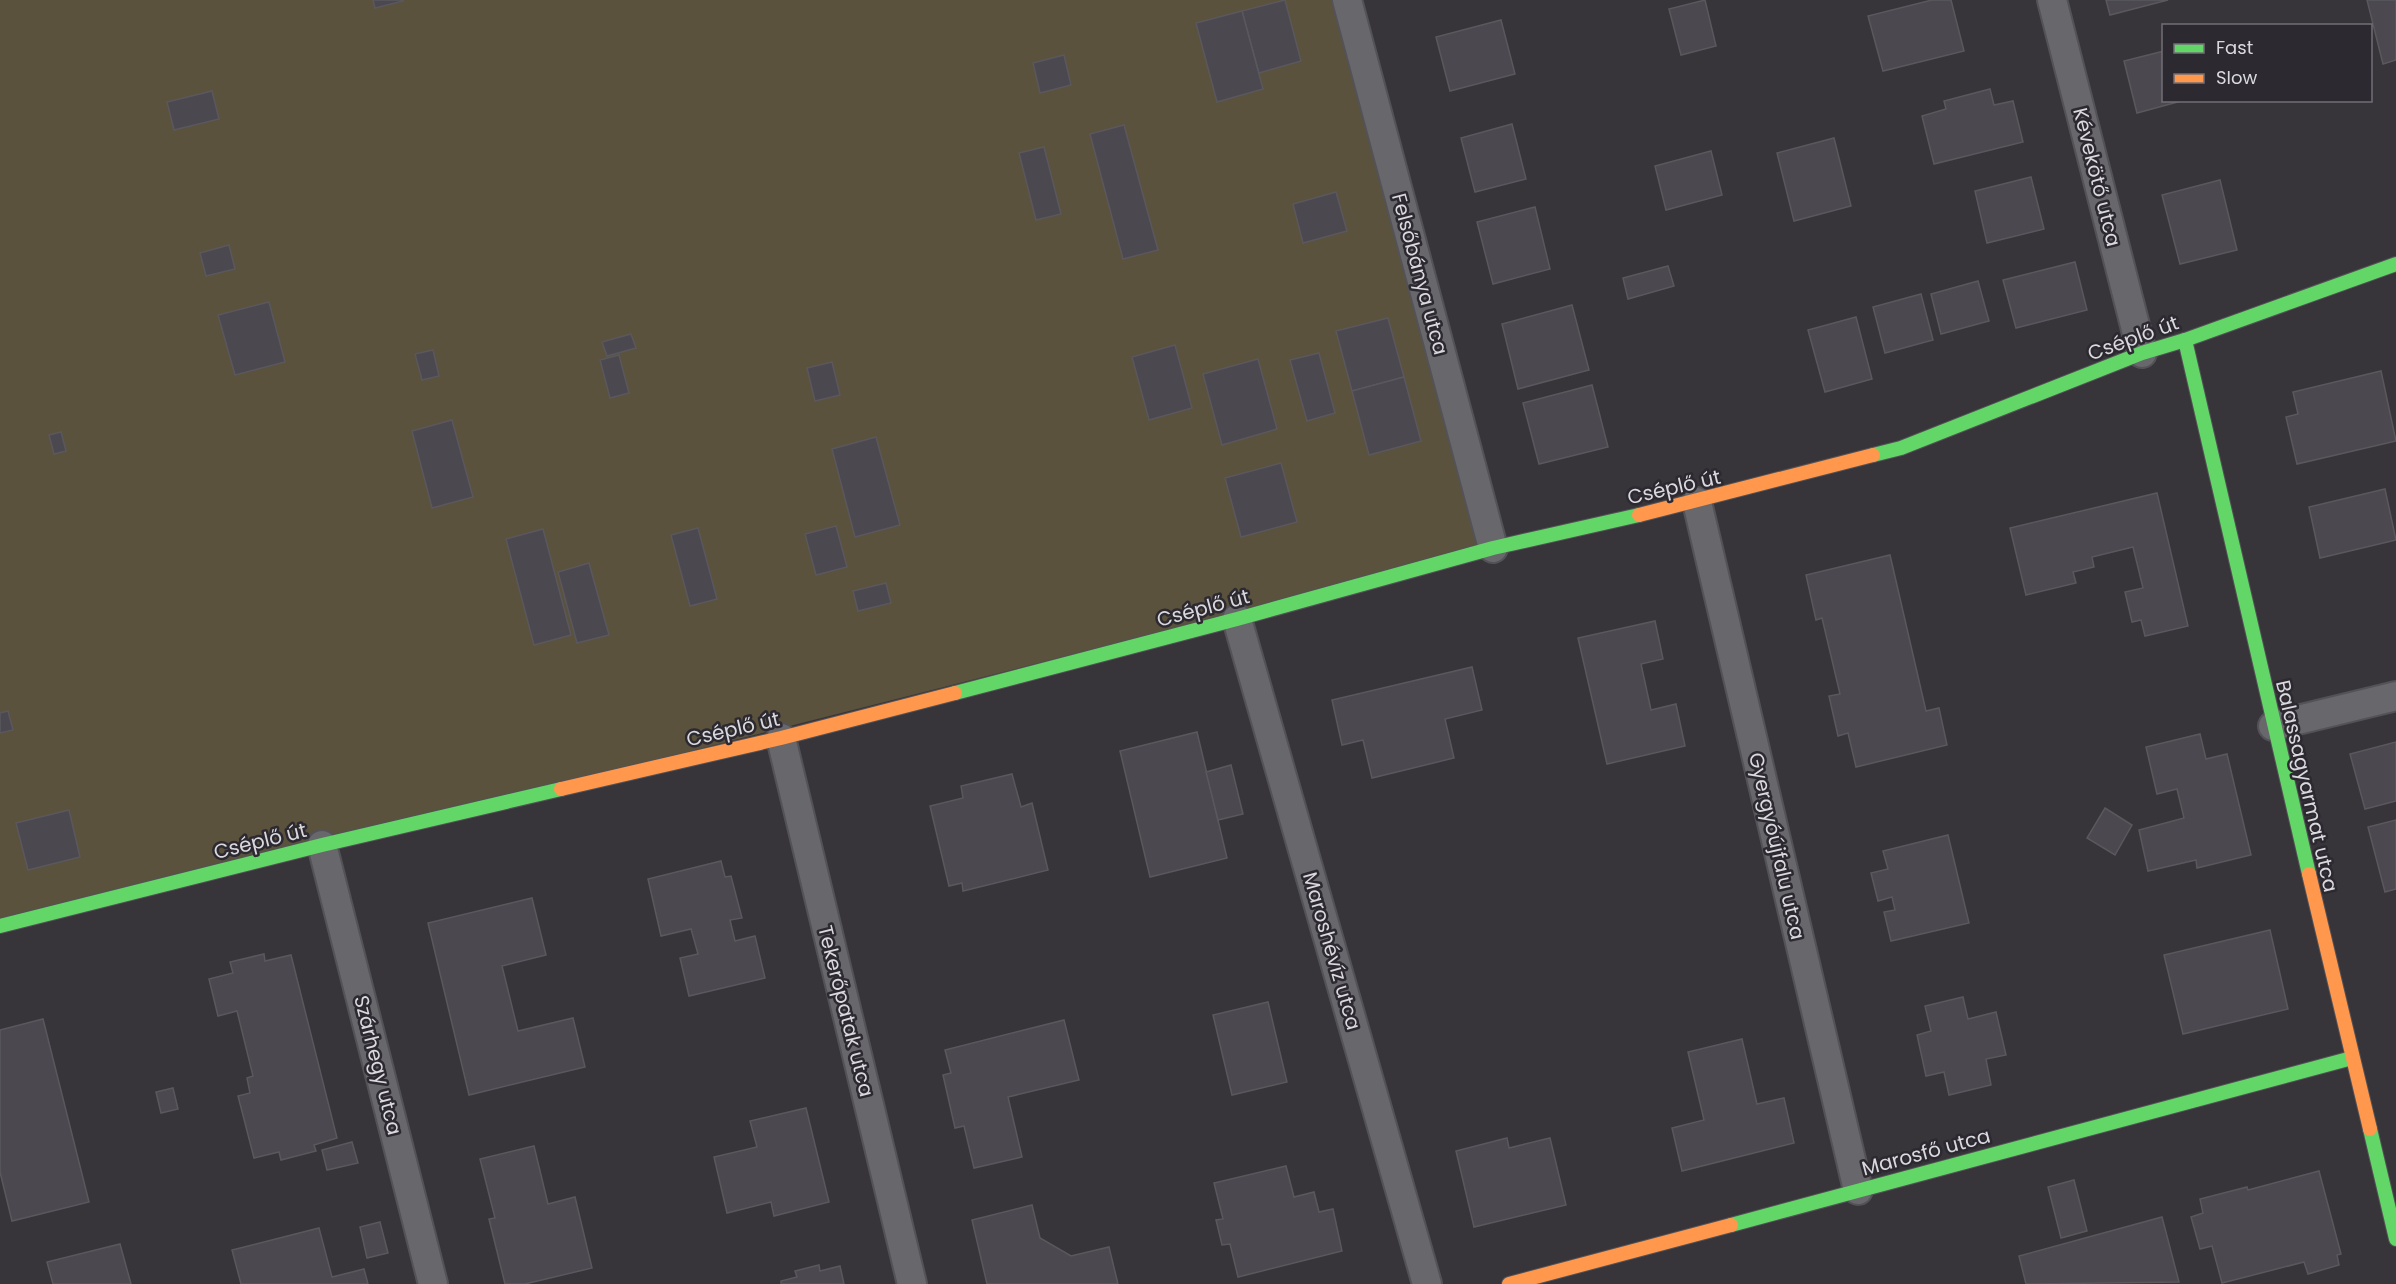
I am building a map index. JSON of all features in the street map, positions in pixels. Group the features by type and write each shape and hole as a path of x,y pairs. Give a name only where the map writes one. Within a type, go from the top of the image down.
{"street":[{"name":"Felsőbánya utca","path":"1347,0 1493,548"},
{"name":"Kévekötő utca","path":"2052,0 2142,353"},
{"name":"Cséplő út","path":"0,926 322,846 781,738 1237,619 1493,548 1697,502 1901,448 2142,353 2185,340 2396,264"},
{"name":"Balassagyarmat utca","path":"2185,340 2273,726 2396,1239"},
{"name":"Gyergyóújfalu utca","path":"1697,502 1858,1191"},
{"name":"Maroshévíz utca","path":"1237,619 1426,1284"},
{"path":"2273,726 2396,696"},
{"name":"Tekerőpatak utca","path":"781,738 912,1284"},
{"name":"Szárhegy utca","path":"322,846 433,1284"},
{"name":"Marosfő utca","path":"1509,1284 2352,1058"}],"shaded area":[{"path":"0,0 1347,0 1493,548 0,926"}],"building":[{"path":"373,0 403,0 403,1 375,8"},
{"path":"1285,0 1301,61 1259,73 1242,11"},
{"path":"1705,0 1716,46 1681,55 1669,9"},
{"path":"1932,0 1951,0 1964,51 1883,71 1868,16"},
{"path":"2106,0 2168,0 2110,15"},
{"path":"2367,0 2396,0 2396,60 2383,64"},
{"path":"1242,11 1263,89 1217,102 1196,23"},
{"path":"1501,20 1515,74 1450,91 1436,37"},
{"path":"2162,52 2162,102 2178,102 2137,113 2124,61"},
{"path":"1064,55 1071,85 1040,93 1033,63"},
{"path":"1990,89 1994,105 2013,101 2023,142 1934,164 1922,116 1946,109 1944,101"},
{"path":"212,91 219,119 174,130 167,102"},
{"path":"1512,124 1526,179 1475,192 1461,138"},
{"path":"1124,125 1158,250 1123,259 1090,134"},
{"path":"1834,138 1851,206 1794,221 1777,153"},
{"path":"1044,147 1061,214 1036,220 1019,153"},
{"path":"1711,151 1722,195 1666,210 1655,166"},
{"path":"2031,177 2044,229 1987,243 1975,191"},
{"path":"2220,180 2237,250 2180,264 2162,195"},
{"path":"1336,192 1347,231 1303,243 1293,204"},
{"path":"1535,207 1550,269 1493,284 1477,222"},
{"path":"229,245 235,269 206,276 200,253"},
{"path":"2075,262 2087,310 2016,328 2003,280"},
{"path":"1668,266 1674,286 1628,299 1623,278"},
{"path":"1978,281 1989,321 1941,334 1931,294"},
{"path":"1921,294 1933,340 1885,353 1873,307"},
{"path":"269,302 285,362 235,375 218,315"},
{"path":"1572,305 1589,370 1518,389 1502,324"},
{"path":"1856,317 1872,379 1825,392 1808,330"},
{"path":"1388,318 1404,377 1352,391 1336,331"},
{"path":"631,334 636,348 607,356 602,342"},
{"path":"1175,345 1192,408 1149,420 1132,357"},
{"path":"433,350 439,376 422,380 415,354"},
{"path":"1319,353 1335,413 1307,421 1290,360"},
{"path":"619,355 629,393 610,398 600,360"},
{"path":"1258,359 1277,429 1222,445 1203,374"},
{"path":"832,362 840,395 815,401 807,368"},
{"path":"2381,371 2396,441 2297,464 2286,417 2298,414 2293,392"},
{"path":"1404,377 1421,441 1369,455 1352,391"},
{"path":"1592,385 1608,447 1539,464 1523,403"},
{"path":"452,420 473,497 432,508 412,431"},
{"path":"61,432 66,451 54,454 49,435"},
{"path":"876,437 900,525 855,537 832,449"},
{"path":"1281,463 1297,522 1241,537 1225,478"},
{"path":"2385,489 2396,540 2320,558 2309,507"},
{"path":"2157,493 2188,626 2145,636 2141,620 2132,622 2125,592 2143,588 2133,547 2092,557 2094,567 2073,572 2076,583 2026,595 2010,528"},
{"path":"836,526 847,567 816,575 805,534"},
{"path":"698,528 717,599 690,606 671,535"},
{"path":"543,529 571,635 534,645 506,539"},
{"path":"1890,555 1926,711 1939,708 1947,745 1856,767 1848,733 1838,736 1829,696 1840,694 1822,618 1816,620 1806,575"},
{"path":"589,563 609,635 577,643 558,572"},
{"path":"886,583 891,603 858,611 853,591"},
{"path":"1655,621 1663,659 1641,664 1651,710 1676,704 1685,746 1607,764 1578,638"},
{"path":"1472,667 1482,710 1445,719 1454,758 1372,778 1363,740 1342,745 1332,700"},
{"path":"8,711 13,730 0,733 0,713"},
{"path":"1197,732 1227,858 1150,877 1120,751"},
{"path":"2200,734 2206,759 2227,754 2251,855 2197,868 2196,860 2148,871 2139,830 2184,818 2177,789 2157,794 2146,747"},
{"path":"2396,742 2396,801 2365,809 2350,754"},
{"path":"1231,765 1243,814 1218,820 1206,772"},
{"path":"1012,774 1021,807 1032,803 1048,870 963,891 962,883 949,886 930,806 963,798 961,786"},
{"path":"2105,808 2132,825 2115,855 2087,838"},
{"path":"69,810 80,857 28,870 16,823"},
{"path":"2396,820 2396,889 2385,892 2368,827"},
{"path":"1948,835 1969,923 1891,941 1884,912 1895,910 1892,897 1878,901 1871,873 1888,869 1883,851"},
{"path":"721,861 725,877 731,876 742,918 730,920 735,941 755,936 765,978 689,996 680,958 698,954 691,929 661,936 648,879"},
{"path":"532,898 546,955 502,966 518,1031 573,1018 585,1067 469,1095 428,923"},
{"path":"2270,930 2288,1009 2183,1034 2164,955"},
{"path":"264,954 265,961 291,955 337,1138 314,1145 316,1151 281,1160 279,1152 254,1158 238,1096 250,1093 247,1078 253,1076 237,1011 218,1016 209,979 233,973 230,962"},
{"path":"1963,997 1968,1019 1996,1012 2006,1055 1986,1059 1991,1085 1949,1095 1944,1072 1926,1076 1917,1035 1931,1031 1925,1006"},
{"path":"1268,1002 1287,1082 1232,1095 1213,1015"},
{"path":"43,1019 89,1202 12,1221 0,1172 0,1030"},
{"path":"1064,1020 1079,1080 1008,1097 1022,1157 974,1168 964,1126 955,1128 943,1075 951,1073 945,1050"},
{"path":"1742,1039 1757,1104 1784,1098 1794,1143 1682,1171 1672,1128 1704,1120 1688,1052"},
{"path":"173,1088 178,1109 161,1113 156,1092"},
{"path":"806,1108 829,1202 774,1216 771,1202 727,1213 714,1157 757,1147 750,1121"},
{"path":"1507,1138 1509,1148 1550,1138 1566,1205 1474,1227 1456,1151"},
{"path":"352,1142 358,1163 327,1170 322,1150"},
{"path":"534,1146 548,1204 575,1197 592,1268 525,1284 505,1284 489,1219 495,1218 480,1159"},
{"path":"1286,1166 1294,1197 1314,1192 1319,1212 1333,1209 1342,1251 1238,1277 1230,1244 1222,1245 1216,1220 1223,1219 1214,1183"},
{"path":"2319,1171 2341,1254 2337,1255 2339,1265 2308,1274 2304,1262 2222,1283 2212,1246 2200,1249 2191,1217 2203,1213 2200,1199 2247,1187 2248,1190"},
{"path":"2074,1180 2087,1231 2061,1238 2048,1187"},
{"path":"1032,1205 1040,1238 1071,1256 1109,1247 1118,1284 987,1284 972,1220"},
{"path":"2162,1217 2179,1282 2026,1284 2019,1256"},
{"path":"380,1222 388,1253 367,1258 360,1227"},
{"path":"319,1228 332,1277 364,1269 368,1284 241,1284 232,1250"},
{"path":"120,1244 131,1284 53,1284 47,1262"},
{"path":"819,1265 820,1271 840,1266 844,1284 781,1284 781,1281 797,1277 795,1271"}],"traffic: fast":[{"path":"1873,455 1901,448 2142,353 2185,340 2396,264"},
{"path":"2185,340 2309,874"},
{"path":"955,693 1237,619 1493,548 1639,515"},
{"path":"0,926 322,845 561,789"},
{"path":"1731,1225 2352,1058"},
{"path":"2370,1129 2396,1239"}],"traffic: slow":[{"path":"1639,515 1873,455"},
{"path":"561,789 781,738 955,693"},
{"path":"2309,874 2370,1129"},
{"path":"1509,1284 1731,1225"}]}
